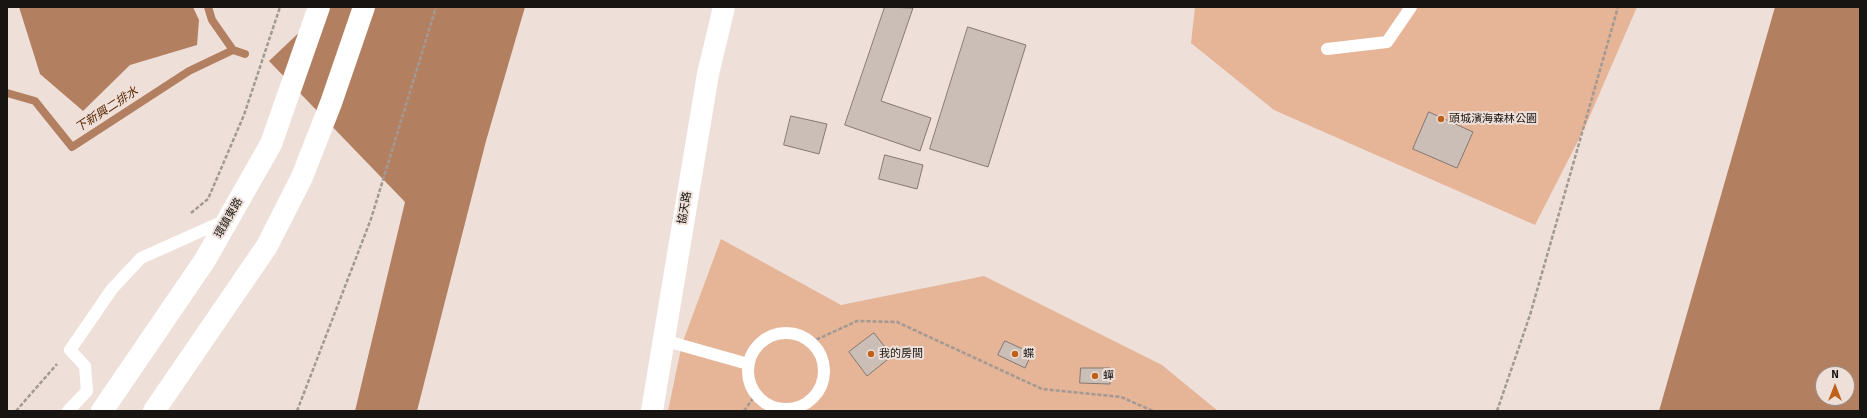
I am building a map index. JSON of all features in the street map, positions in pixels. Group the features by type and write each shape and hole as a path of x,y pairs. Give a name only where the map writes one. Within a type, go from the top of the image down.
{"street":[{"name":"環鎮東路","path":"102,411 205,260 271,144 319,7"},
{"path":"154,411 267,246 302,177 331,103 364,7"},
{"name":"協天路","path":"652,411 708,74 724,7"}],"lane":[{"path":"1327,49 1386,42 1411,7"},
{"path":"68,411 87,392 85,366 70,350 112,288 141,258 228,219"},
{"path":"781,333 797,334 811,342 821,354 824,370 821,385 812,398 799,407 783,409 768,404 756,394 749,380 748,364 755,350 766,339 781,333"},
{"path":"663,340 748,364"}],"path":[{"path":"190,214 208,199 244,115 280,7"},
{"path":"297,411 371,219 436,7"},
{"path":"1497,411 1530,315 1618,7"},
{"path":"811,342 857,321 897,322 1042,389 1121,397 1153,411"},
{"path":"16,411 70,350"},
{"path":"744,411 756,394"}],"shaded area":[{"path":"19,7 193,7 199,20 197,45 130,65 83,111 40,74"},
{"path":"326,7 525,7 486,141 417,411 355,411 405,202 269,61"},
{"name":"頭城濱海森林公園","path":"1195,7 1637,7 1585,127 1535,225 1274,110 1191,43"},
{"path":"1775,7 1860,7 1860,411 1659,411"},
{"path":"721,239 841,305 984,276 1162,365 1218,411 668,411 682,344"}],"building":[{"path":"885,7 913,8 881,101 931,118 920,151 845,125"},
{"path":"968,27 1026,45 988,167 930,149"},
{"path":"1429,112 1473,132 1457,168 1413,149"},
{"path":"791,116 827,124 819,154 784,145"},
{"path":"885,155 923,165 917,189 879,179"},
{"name":"我的房間","path":"874,333 892,356 867,376 849,352"},
{"name":"蝶","path":"1005,341 1032,353 1025,368 998,355"},
{"name":"蟬","path":"1081,368 1110,368 1110,384 1080,383"}],"waterway":[{"path":"208,7 212,20 233,50 245,54"},
{"name":"下新興二排水","path":"7,93 35,101 72,147 189,71 233,50"}],"place":[{"name":"頭城濱海森林公園","path":"1441,119"},
{"name":"我的房間","path":"871,354"},
{"name":"蝶","path":"1015,354"},
{"name":"蟬","path":"1095,376"}]}
